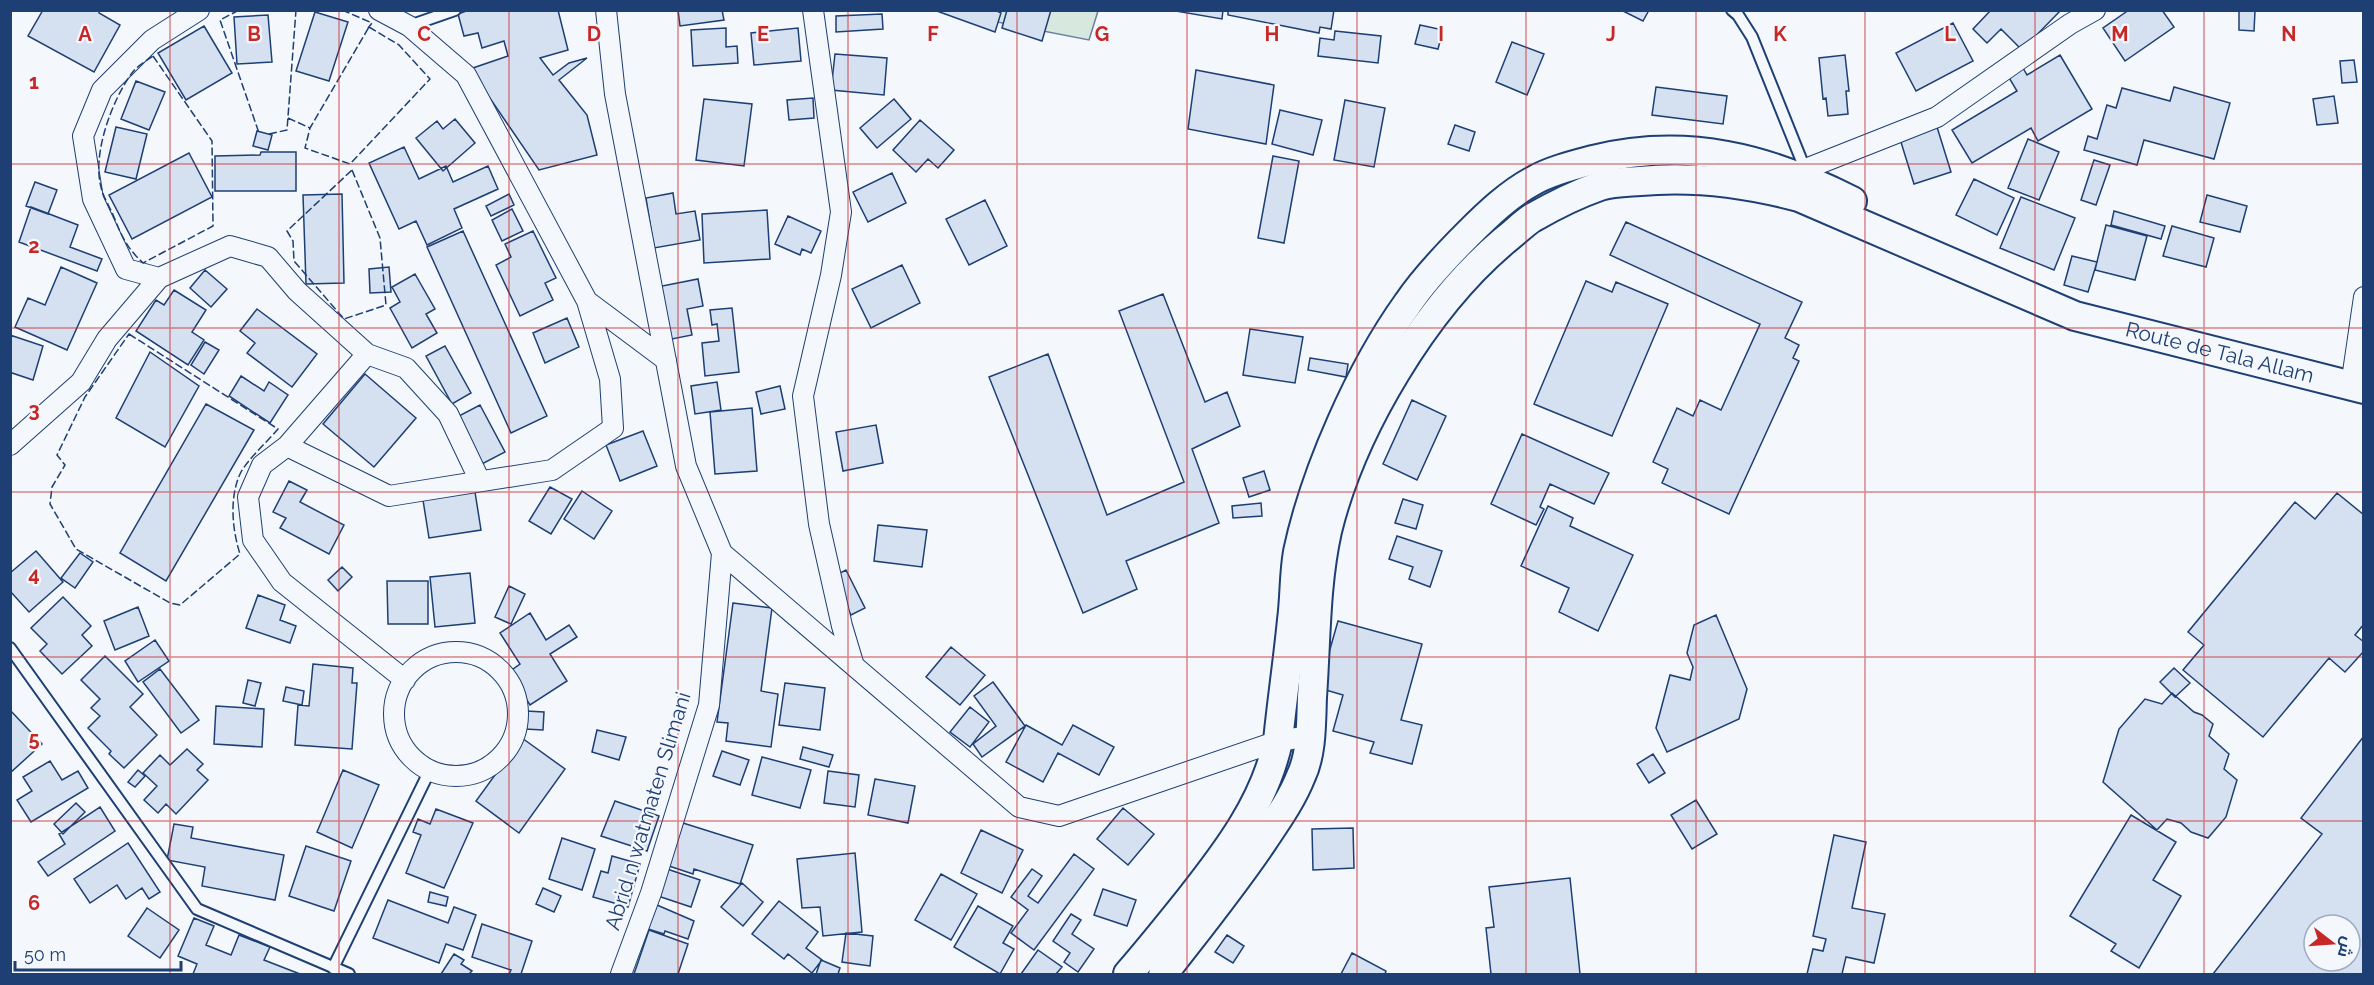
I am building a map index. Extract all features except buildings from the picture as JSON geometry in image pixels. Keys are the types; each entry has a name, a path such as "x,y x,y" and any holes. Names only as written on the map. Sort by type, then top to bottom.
{"main road":[{"path":"1128,975 1219,862 1258,801 1273,764 1278,741 1298,553 1328,452 1371,363 1408,302 1457,245 1493,209 1534,180 1576,165 1620,154 1663,151 1710,153 1764,163 1792,178"},
{"path":"1163,975 1239,877 1280,815 1303,774 1310,736 1319,576 1328,530 1346,470 1381,399 1420,333 1445,300 1485,257 1531,219 1602,185 1671,178 1710,180 1792,178"},
{"name":"Route de Tala Allam","path":"1792,178 1799,197 2075,316 2357,387"}],"street":[{"path":"159,278 126,269 93,199 83,136 102,90 152,40 199,10"},
{"path":"287,446 389,496 552,470 613,428 610,379 587,301 466,75 409,26 379,10"},
{"path":"606,10 615,94 686,466 722,553 1019,807 1059,816 1278,741 1310,736"},
{"path":"813,10 841,212 831,275 803,396 819,524 842,626 854,666"},
{"path":"1792,178 1937,117 2070,24 2095,10"},
{"path":"10,445 81,382 107,339 159,278 230,246 268,257 297,291 368,354 406,368 448,414 480,481"},
{"path":"2357,387 2364,297"},
{"path":"587,301 666,360"},
{"path":"368,354 287,446 262,465 248,497 253,540 282,582 405,680"},
{"name":"Abrid n watmaten Slimani","path":"621,975 651,893 709,705 722,553"},
{"path":"461,651 480,656 499,667 512,684 518,705 518,726 510,746 496,762 477,773 456,777 430,770 418,763 404,749 396,730 394,711 398,691 408,674 423,661 441,653 461,651"}],"lane":[{"path":"409,26 455,10"},
{"path":"1732,10 1738,15 1752,37 1792,178"},
{"path":"10,648 197,909 349,975"},
{"path":"333,968 430,770"}],"shaded area":[{"path":"941,11 1098,11 1089,40"}],"fence":[{"path":"239,10 220,20 259,133"},
{"path":"269,134 287,130 296,10"},
{"path":"342,10 372,23 368,28"},
{"path":"369,27 399,45 430,79 350,164 305,148 310,128 369,27"},
{"path":"153,56 212,141 213,226 143,263 125,242 103,195 99,159 106,128 117,98 134,70 153,56"},
{"path":"288,118 310,127"},
{"path":"352,170 380,238 386,305 344,319 294,261 293,241 287,231 352,170"},
{"path":"129,334 278,429 249,461 237,481 233,513 240,554 180,605 170,603 76,549 50,504 52,487 65,465 57,455 85,397 129,334"}]}
